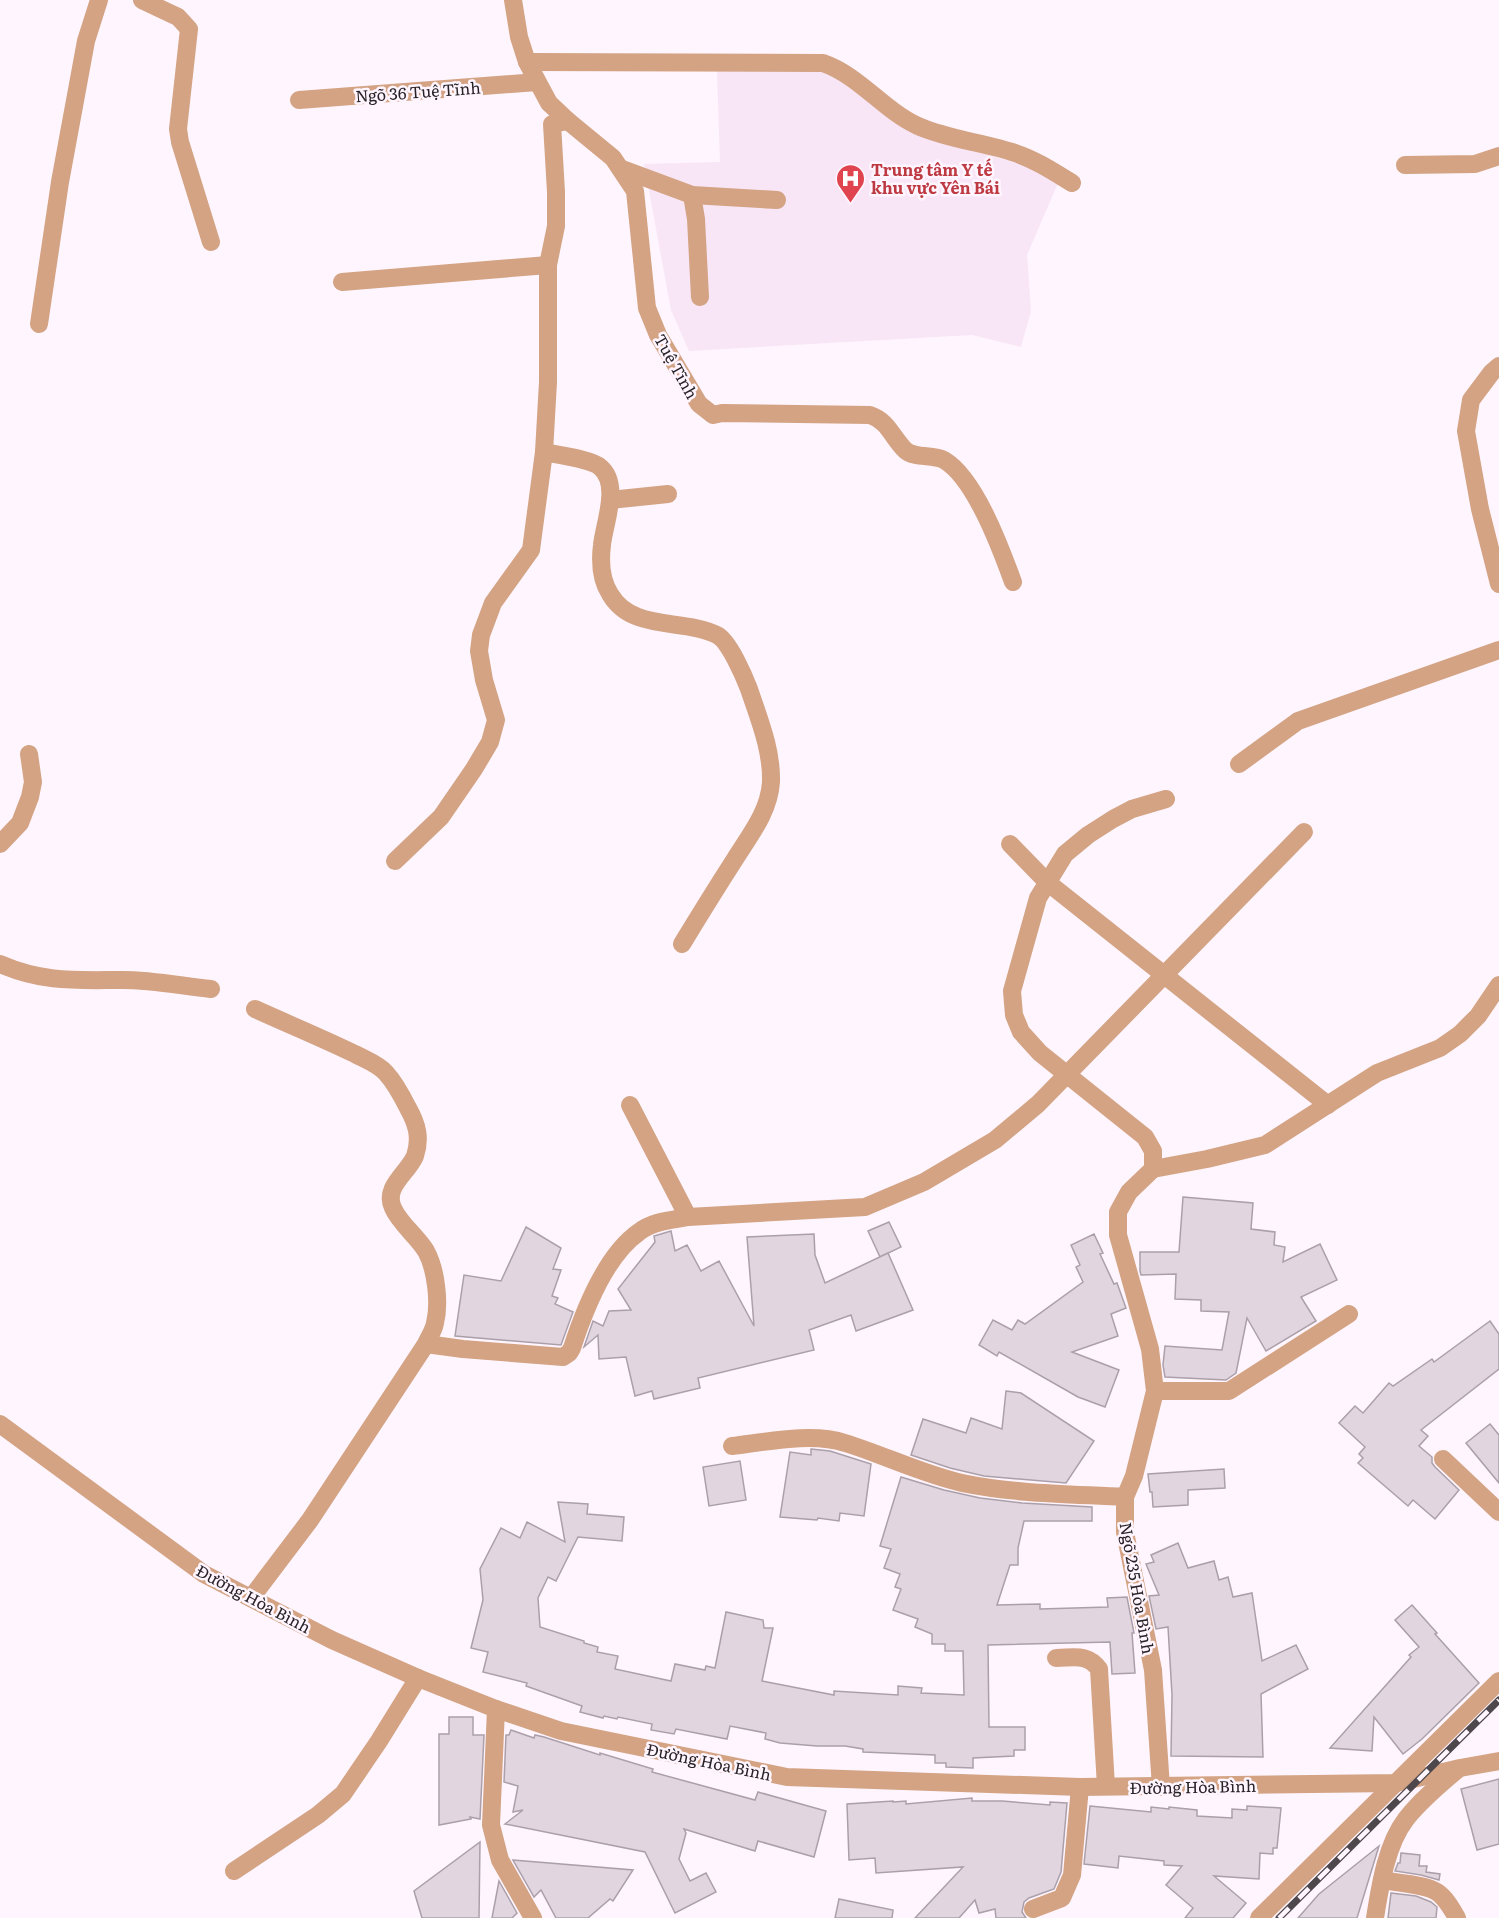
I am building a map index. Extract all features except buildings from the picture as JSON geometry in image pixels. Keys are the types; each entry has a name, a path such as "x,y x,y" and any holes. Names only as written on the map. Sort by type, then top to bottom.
{"street":[{"path":"39,324 60,182 84,53 99,0"},
{"path":"142,0 178,17 189,29 178,129 211,242"},
{"name":"Tuệ Tĩnh","path":"513,0 519,37 527,62 549,103 613,158 635,190 647,308 658,335 699,404 713,415 722,413 870,415 877,417 885,423 906,451 914,455 936,457 958,471 985,512 1013,582"},
{"path":"527,62 823,63 853,79 918,126 1017,153 1072,183"},
{"name":"Ngõ 36 Tuệ Tĩnh","path":"299,100 537,82"},
{"path":"395,861 441,817 490,742 496,720 484,680 479,651 481,635 493,603 531,550 543,452 548,382 548,265 555,226 556,203 552,124 568,121"},
{"path":"1406,165 1475,164 1499,156"},
{"path":"622,170 692,195 777,200"},
{"path":"692,195 696,219 700,297"},
{"path":"342,282 548,265"},
{"path":"1499,366 1471,400 1466,431 1479,508 1499,584"},
{"path":"543,452 588,461 600,466 608,480 610,500 602,546 602,563 603,580 611,597 621,607 642,618 658,623 701,629 720,636 732,652 747,684 768,747 771,784 754,832 742,847 682,944"},
{"path":"610,500 668,494"},
{"path":"1239,764 1298,721 1499,650"},
{"path":"0,844 20,823 30,797 33,782 29,754"},
{"path":"1166,800 1132,809 1088,835 1065,854 1038,898 1012,992 1014,1015 1020,1032 1066,1075 1145,1137 1153,1151 1153,1169 1207,1160 1265,1145 1377,1073 1440,1048 1478,1016 1499,985"},
{"path":"426,1344 563,1357 572,1348 583,1314 606,1269 624,1246 640,1231 659,1222 688,1217 865,1208 924,1182 995,1140 1038,1104 1304,832"},
{"path":"1010,844 1047,882 1328,1105"},
{"path":"0,964 22,974 41,978 124,980 211,989"},
{"path":"250,1598 310,1520 426,1344 435,1324 438,1305 435,1279 426,1252 396,1215 391,1205 391,1193 413,1161 418,1147 415,1119 403,1098 386,1073 375,1065 343,1048 255,1009"},
{"path":"630,1105 688,1217"},
{"name":"Ngõ 235 Hòa Bình","path":"1153,1169 1129,1192 1118,1212 1118,1235 1150,1349 1155,1391 1134,1476 1125,1497 1125,1532 1153,1670 1161,1787"},
{"path":"1155,1391 1229,1391 1349,1314"},
{"name":"Đường Hòa Bình","path":"0,1424 204,1574 332,1640 418,1678 496,1709 561,1731 787,1777 1080,1787 1396,1783 1499,1761"},
{"path":"732,1446 790,1439 844,1442 959,1482 1000,1490 1125,1497"},
{"path":"1443,1459 1499,1512"},
{"path":"1056,1659 1084,1657 1093,1661 1099,1669 1106,1786"},
{"path":"234,1871 318,1815 343,1794 418,1678"},
{"path":"1259,1918 1499,1681"},
{"path":"496,1709 491,1825 500,1860 533,1918"},
{"path":"1375,1918 1382,1880 1395,1840 1405,1820 1434,1789 1460,1768"},
{"path":"1033,1909 1062,1898 1072,1875 1080,1787"},
{"path":"1382,1880 1431,1888 1439,1893 1457,1918"}],"shaded area":[{"name":"Trung tâm Y tế khu vực Yên Bái","path":"822,68 927,137 1030,167 1058,183 1027,255 1031,311 1021,347 972,335 689,351 671,310 644,164 720,162 717,71"}],"railway":[{"path":"1279,1918 1499,1700"}],"place":[{"name":"Trung tâm Y tế khu vực Yên Bái","path":"850,204"}]}
